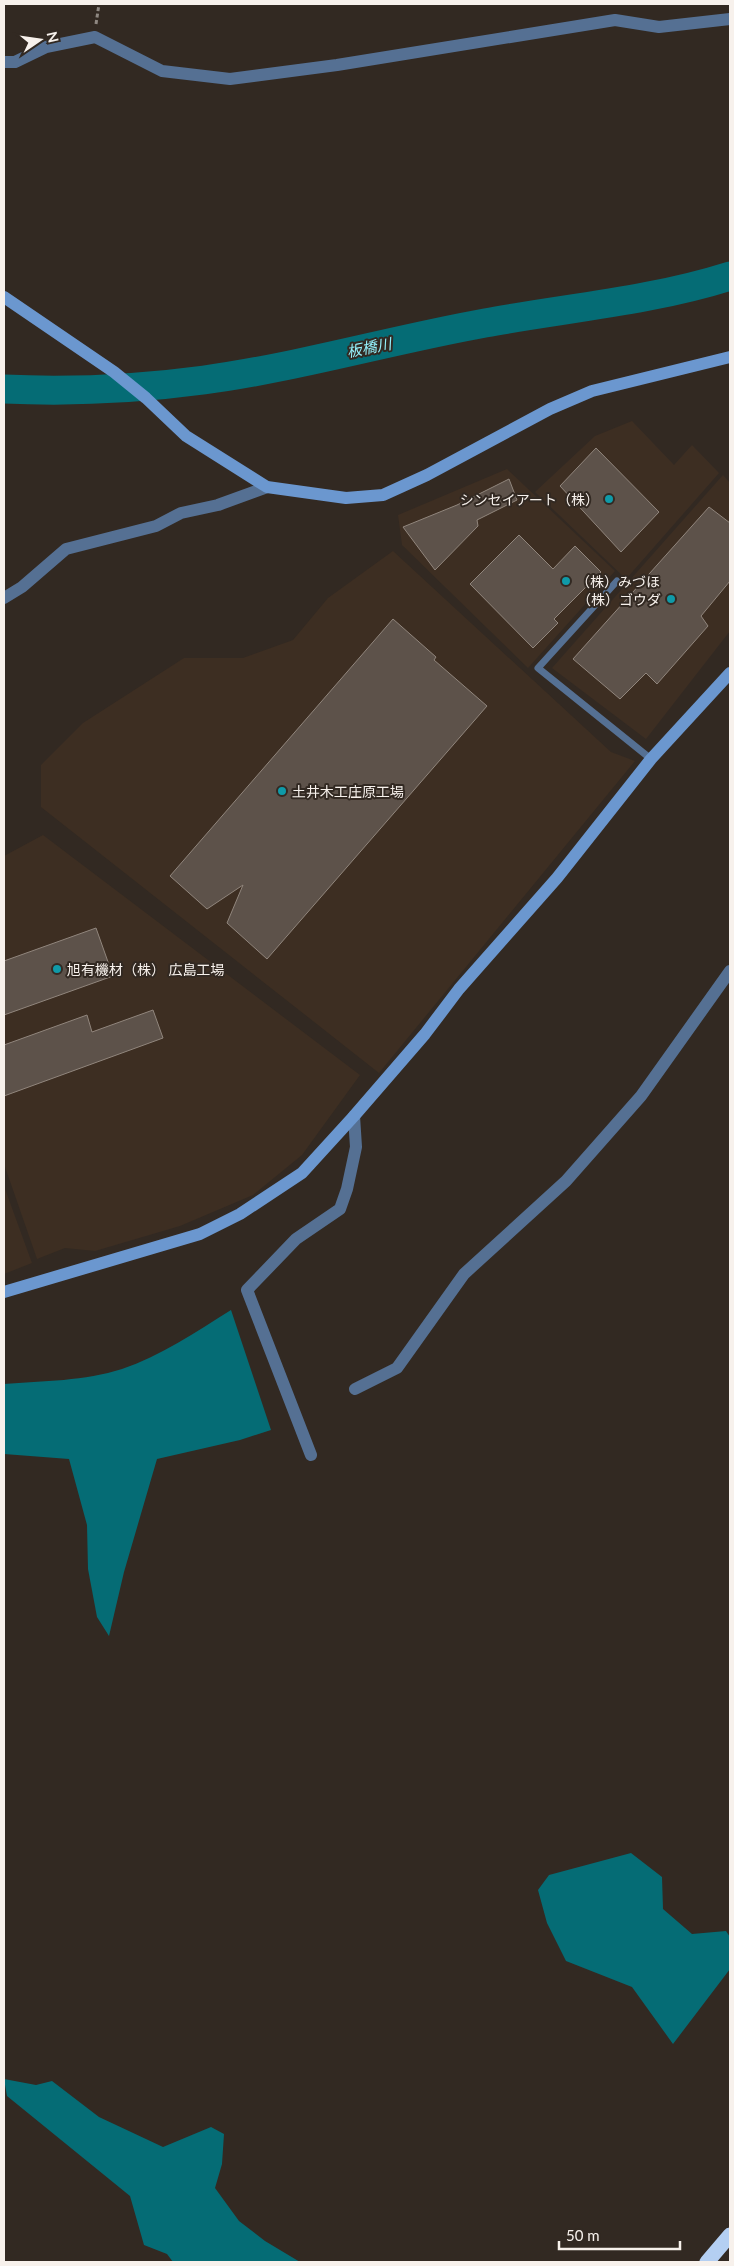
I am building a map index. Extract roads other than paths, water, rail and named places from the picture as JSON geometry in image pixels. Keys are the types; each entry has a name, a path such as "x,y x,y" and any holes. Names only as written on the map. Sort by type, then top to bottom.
{"highway":[{"path":"707,2262 730,2235"}],"street":[{"path":"4,62 15,62 46,47 95,38 162,71 230,79 337,65 615,20 659,27 730,19"},
{"path":"4,297 114,372 146,398 186,436 267,487 346,498 383,495 427,475 550,409 592,391 730,357"},
{"path":"4,598 22,587 66,549 156,526 181,513 218,506 267,487"},
{"path":"4,1292 200,1234 240,1214 302,1173 425,1034 459,989 557,878 651,759 730,673"},
{"path":"355,1389 397,1368 464,1274 566,1181 641,1096 730,970"},
{"path":"311,1455 246,1290 296,1239 340,1209 347,1189 356,1147 354,1116"}],"lane":[{"path":"617,581 538,668 651,759"}],"water":[{"path":"231,1310 271,1430 240,1440 157,1459 124,1572 109,1636 97,1617 88,1569 87,1525 69,1459 4,1454 4,1384 79,1378 122,1369 164,1350"},
{"path":"631,1853 662,1877 663,1909 692,1934 726,1931 730,1937 730,1969 673,2044 632,1987 566,1961 547,1923 538,1890 549,1875"},
{"path":"4,2079 36,2085 52,2081 99,2117 163,2147 211,2127 224,2134 222,2164 215,2188 239,2221 265,2241 300,2262 173,2262 167,2254 144,2245 130,2196 7,2096"}],"waterway":[{"name":"板橋川","path":"4,389 79,390 129,388 239,375 485,323 670,292 730,276"}],"place":[{"name":"シンセイアート（株）","path":"609,499"},
{"name":"（株）みづほ","path":"566,581"},
{"name":"（株）ゴウダ","path":"671,599"},
{"name":"土井木工庄原工場","path":"282,791"},
{"name":"旭有機材（株） 広島工場","path":"57,969"}]}
